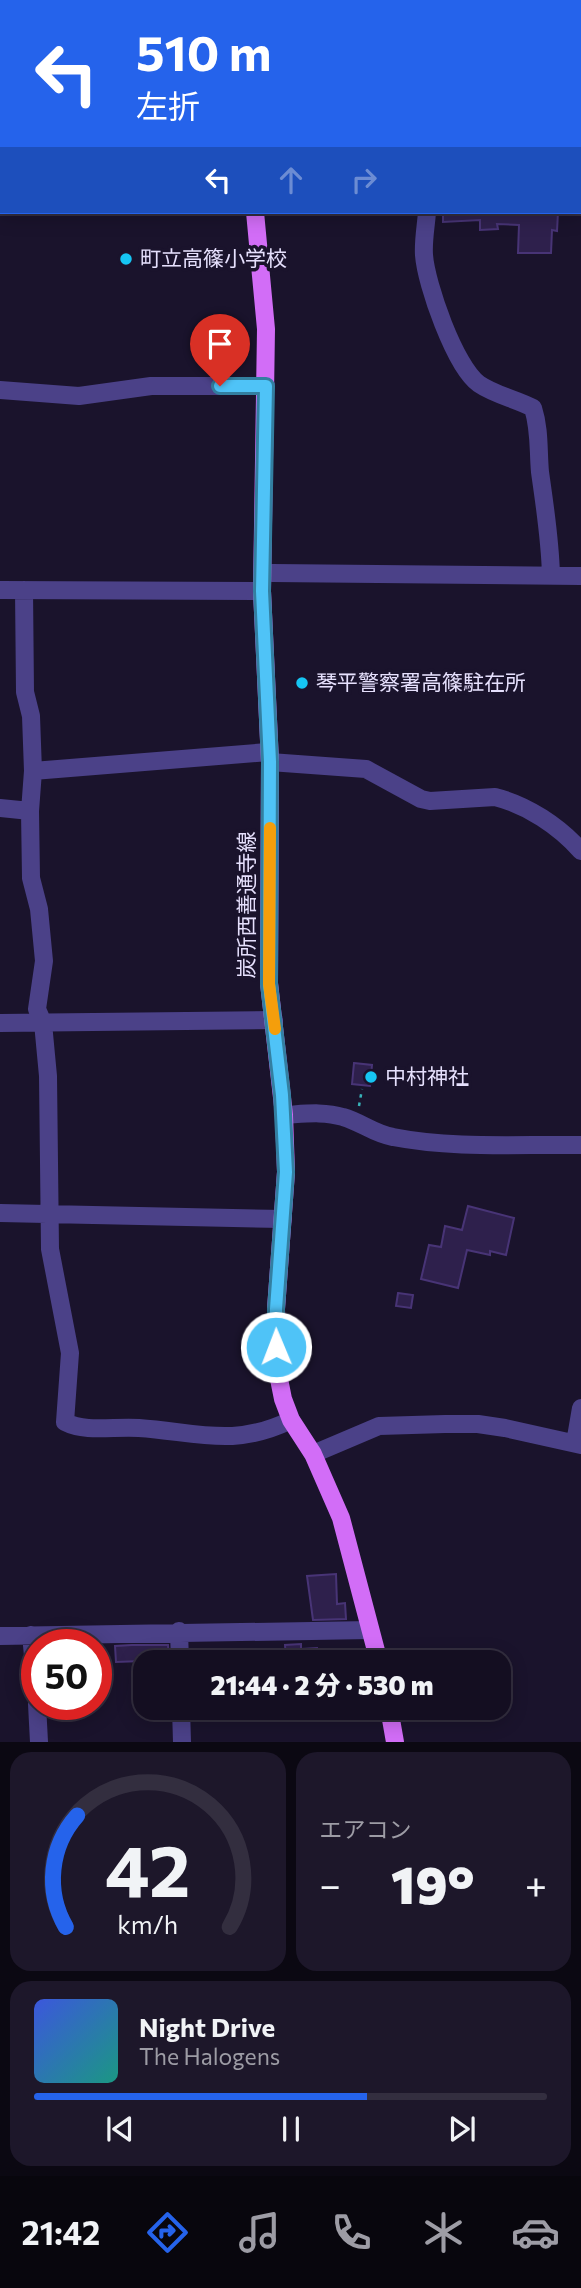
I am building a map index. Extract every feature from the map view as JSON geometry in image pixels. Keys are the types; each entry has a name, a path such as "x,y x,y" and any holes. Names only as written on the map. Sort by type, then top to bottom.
{"main road":[{"name":"炭所西善通寺線","path":"255,214 266,329 262,591 269,757 269,984 284,1115 286,1172 276,1309 278,1374 291,1420 313,1454 341,1518 376,1650"},
{"path":"391,1720 396,1742"}],"street":[{"path":"427,214 424,253 426,271 439,315 454,350 476,383 533,408 539,427 540,470 550,538 551,575"},
{"path":"0,390 79,396 151,386 266,386"},
{"path":"272,573 581,576"},
{"path":"0,590 262,591"},
{"path":"24,590 25,692 31,716 33,771 30,811 31,878 39,909 44,961 37,1009 43,1023 48,1076 50,1249 70,1353 65,1422 74,1427 139,1428 205,1437 253,1435 291,1420"},
{"path":"33,771 269,757 366,769 421,799 430,801 495,797 504,800 549,822 568,836 581,851"},
{"path":"0,808 30,811"},
{"path":"0,1023 274,1020"},
{"path":"284,1115 341,1116 374,1132 414,1140 476,1144 581,1144"},
{"path":"0,1213 283,1219"},
{"path":"313,1454 379,1426 478,1424 578,1444 581,1408"},
{"path":"112,1633 370,1630"},
{"path":"179,1631 180,1650"},
{"path":"0,1636 21,1635"},
{"path":"38,1720 39,1742"},
{"path":"181,1720 181,1742"}],"building":[{"path":"443,214 558,214 557,231 552,230 551,253 518,253 519,225 497,224 498,229 480,230 480,220 443,222"},
{"path":"354,1063 372,1065 370,1086 352,1084"},
{"path":"468,1206 514,1218 506,1255 467,1250 458,1288 421,1279 429,1245 441,1247 445,1226 462,1230"},
{"path":"398,1293 413,1295 411,1308 396,1306"},
{"path":"336,1574 337,1604 345,1603 346,1619 313,1620 307,1576"},
{"path":"301,1644 301,1649 317,1650 285,1650 285,1645"},
{"path":"168,1645 168,1650 133,1650 133,1661 116,1662 115,1646"}],"slow traffic":[{"path":"270,828 269,984 275,1029"}],"place":[{"name":"町立高篠小学校","path":"126,259"},
{"name":"琴平警察署高篠駐在所","path":"302,683"},
{"name":"中村神社","path":"371,1077"}],"route":[{"path":"220,386 266,386 262,591 270,762 269,984 284,1115 286,1172 276,1309 276,1347"}]}
